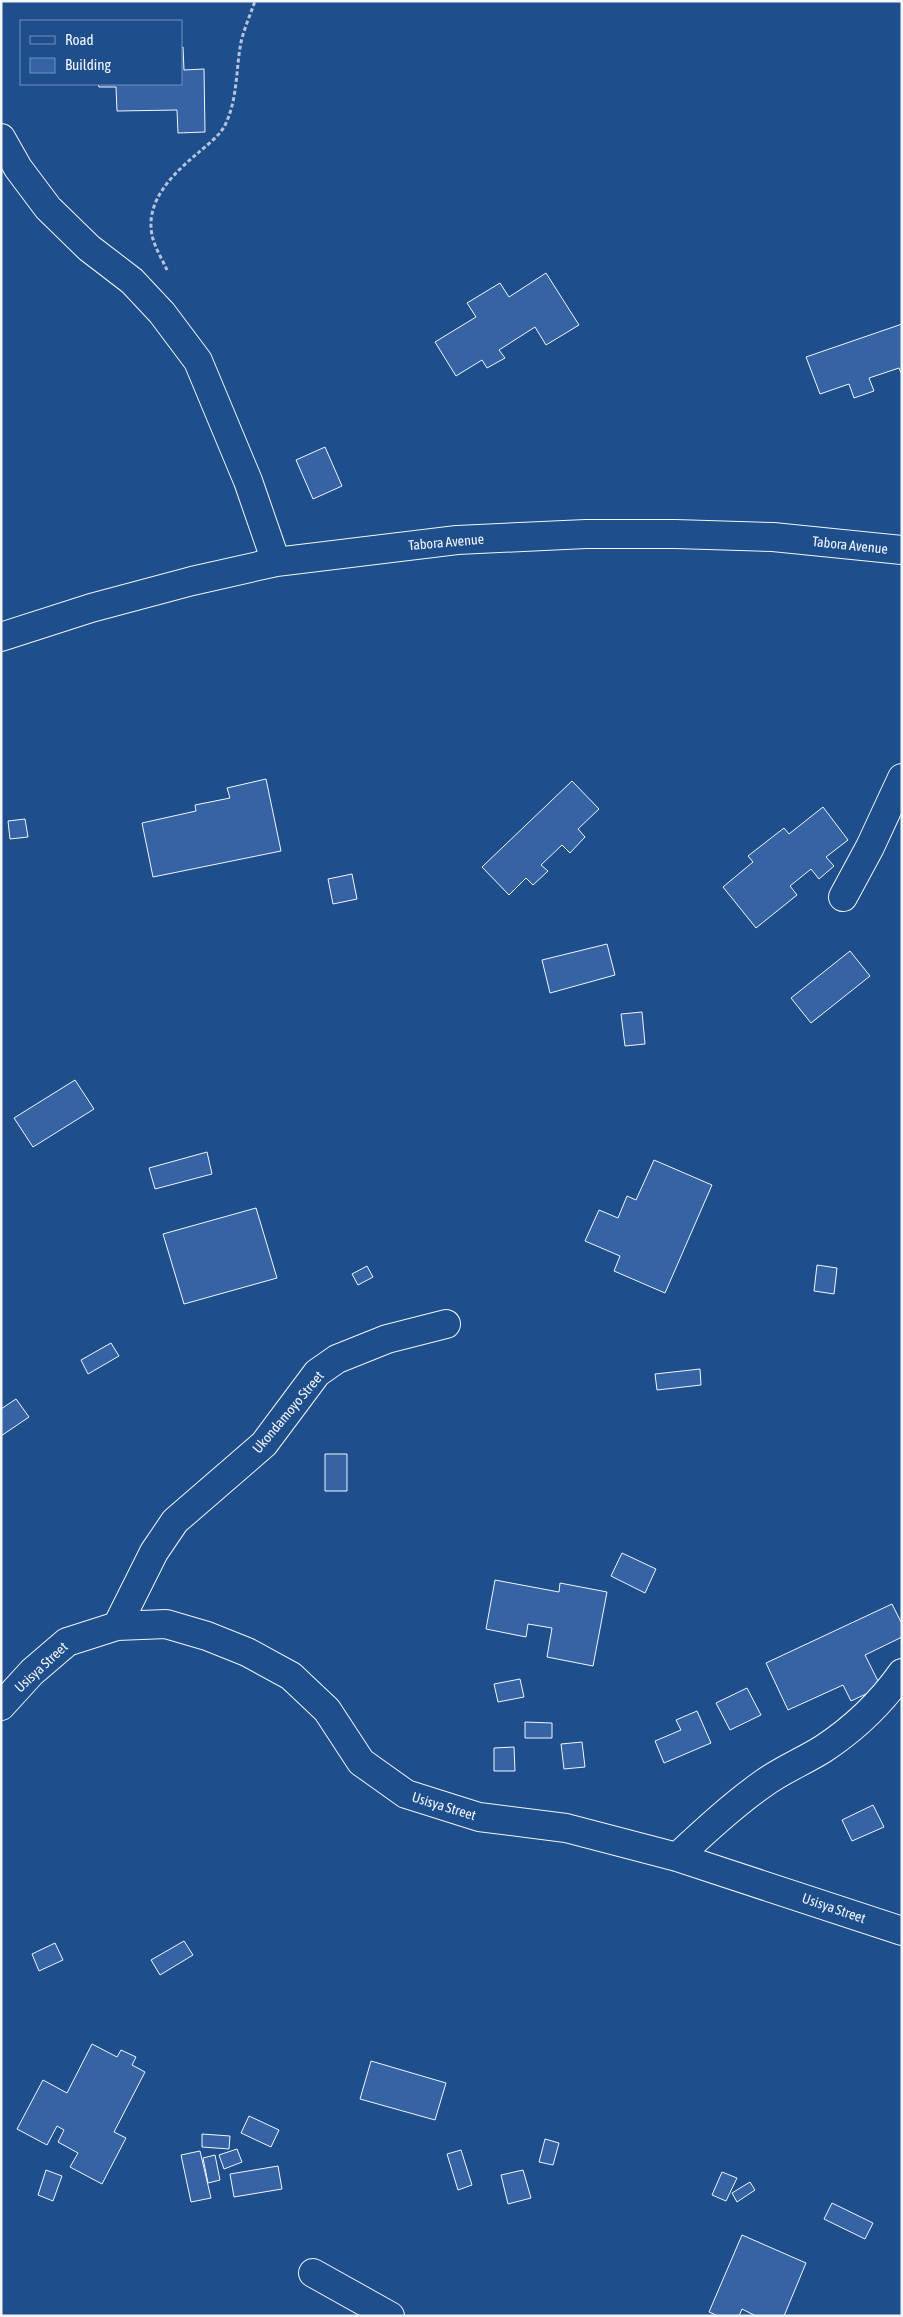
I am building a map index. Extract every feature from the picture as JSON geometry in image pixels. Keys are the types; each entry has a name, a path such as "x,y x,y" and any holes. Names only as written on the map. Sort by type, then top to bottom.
{"street":[{"path":"1,138 18,168 48,208 89,248 132,281 162,313 198,361 248,481 276,562"},
{"name":"Tabora Avenue","path":"1,637 91,608 192,581 276,562 457,540 586,534 773,537 902,550"},
{"path":"843,898 870,847 902,778"},
{"name":"Ukondamoyo Street","path":"118,1626 154,1552 175,1521 264,1444 317,1373 337,1359 387,1339 446,1324"},
{"name":"Usisya Street","path":"1,1706 32,1672 67,1642 118,1626 166,1624 207,1636 247,1652 291,1676 327,1710 361,1762 406,1794 480,1817 566,1828 677,1857 902,1931"},
{"path":"677,1857 716,1821 765,1782 823,1749 862,1720 886,1695 902,1673"},
{"path":"313,2273 390,2316"}],"path":[{"path":"170,276 152,234 153,213 157,198 166,183 180,168 223,130 230,114 235,91 240,46 255,1"}],"building":[{"path":"183,47 184,70 204,69 205,132 178,133 177,110 117,111 116,87 99,87 98,85 182,85"},
{"path":"546,273 579,325 546,345 535,327 499,350 505,358 487,368 482,360 456,376 435,342 476,317 467,303 500,283 509,297"},
{"path":"902,324 902,375 899,368 869,378 874,391 854,398 849,384 820,394 806,357"},
{"path":"325,447 342,486 313,499 296,460"},
{"path":"266,779 281,851 153,877 142,823 196,811 195,805 230,798 227,788"},
{"path":"572,781 599,809 578,829 585,837 570,853 562,845 541,865 548,871 533,885 526,878 509,895 482,867"},
{"path":"823,807 848,840 826,857 834,866 819,879 811,869 790,886 797,895 756,928 723,887 753,862 748,856 784,828 789,834"},
{"path":"25,819 28,837 10,839 8,821"},
{"path":"352,874 357,899 333,904 328,879"},
{"path":"607,944 615,975 550,993 542,960"},
{"path":"850,951 870,976 811,1023 791,998"},
{"path":"642,1012 645,1044 625,1046 621,1014"},
{"path":"75,1080 94,1109 33,1147 14,1118"},
{"path":"207,1152 212,1174 155,1189 149,1168"},
{"path":"654,1160 712,1185 665,1293 614,1271 620,1256 585,1241 599,1210 618,1218 627,1196 636,1200"},
{"path":"256,1208 277,1278 184,1304 163,1234"},
{"path":"817,1265 837,1268 834,1294 814,1291"},
{"path":"367,1266 373,1277 358,1285 352,1274"},
{"path":"111,1343 119,1356 88,1374 81,1360"},
{"path":"700,1369 701,1385 657,1390 655,1374"},
{"path":"16,1399 29,1417 1,1436 1,1409"},
{"path":"325,1454 347,1454 347,1491 325,1491"},
{"path":"622,1553 656,1569 645,1593 611,1576"},
{"path":"495,1580 559,1592 560,1583 607,1592 593,1666 547,1657 552,1628 528,1624 526,1637 486,1629"},
{"path":"892,1604 902,1624 902,1637 865,1655 881,1687 851,1701 843,1685 788,1710 766,1663"},
{"path":"520,1679 524,1697 498,1702 494,1684"},
{"path":"747,1688 761,1715 730,1730 716,1703"},
{"path":"697,1711 711,1743 664,1763 655,1741 681,1730 676,1720"},
{"path":"525,1722 552,1723 552,1738 525,1738"},
{"path":"582,1742 585,1767 564,1769 561,1744"},
{"path":"514,1747 515,1771 494,1771 494,1748"},
{"path":"873,1805 884,1827 852,1841 842,1820"},
{"path":"184,1941 193,1955 160,1975 151,1960"},
{"path":"55,1943 63,1960 39,1971 32,1954"},
{"path":"92,2044 117,2057 121,2050 136,2057 132,2065 145,2072 114,2132 126,2138 102,2184 70,2167 78,2153 58,2142 64,2130 57,2126 47,2145 17,2129 43,2080 67,2093"},
{"path":"371,2061 446,2083 435,2120 360,2099"},
{"path":"249,2116 279,2130 271,2147 241,2133"},
{"path":"202,2134 230,2136 229,2149 202,2147"},
{"path":"545,2139 559,2143 553,2165 539,2162"},
{"path":"237,2149 242,2162 224,2169 219,2155"},
{"path":"461,2150 472,2185 458,2190 447,2154"},
{"path":"200,2151 211,2198 191,2202 181,2155"},
{"path":"215,2155 220,2180 208,2183 203,2158"},
{"path":"278,2166 282,2189 234,2197 230,2174"},
{"path":"46,2170 62,2176 53,2201 38,2195"},
{"path":"523,2170 531,2198 508,2204 501,2175"},
{"path":"722,2172 737,2178 726,2201 712,2195"},
{"path":"750,2182 755,2190 737,2202 732,2193"},
{"path":"832,2203 873,2223 865,2239 824,2219"},
{"path":"742,2235 806,2263 784,2316 756,2316 742,2309 739,2316 718,2316 709,2312"}]}
